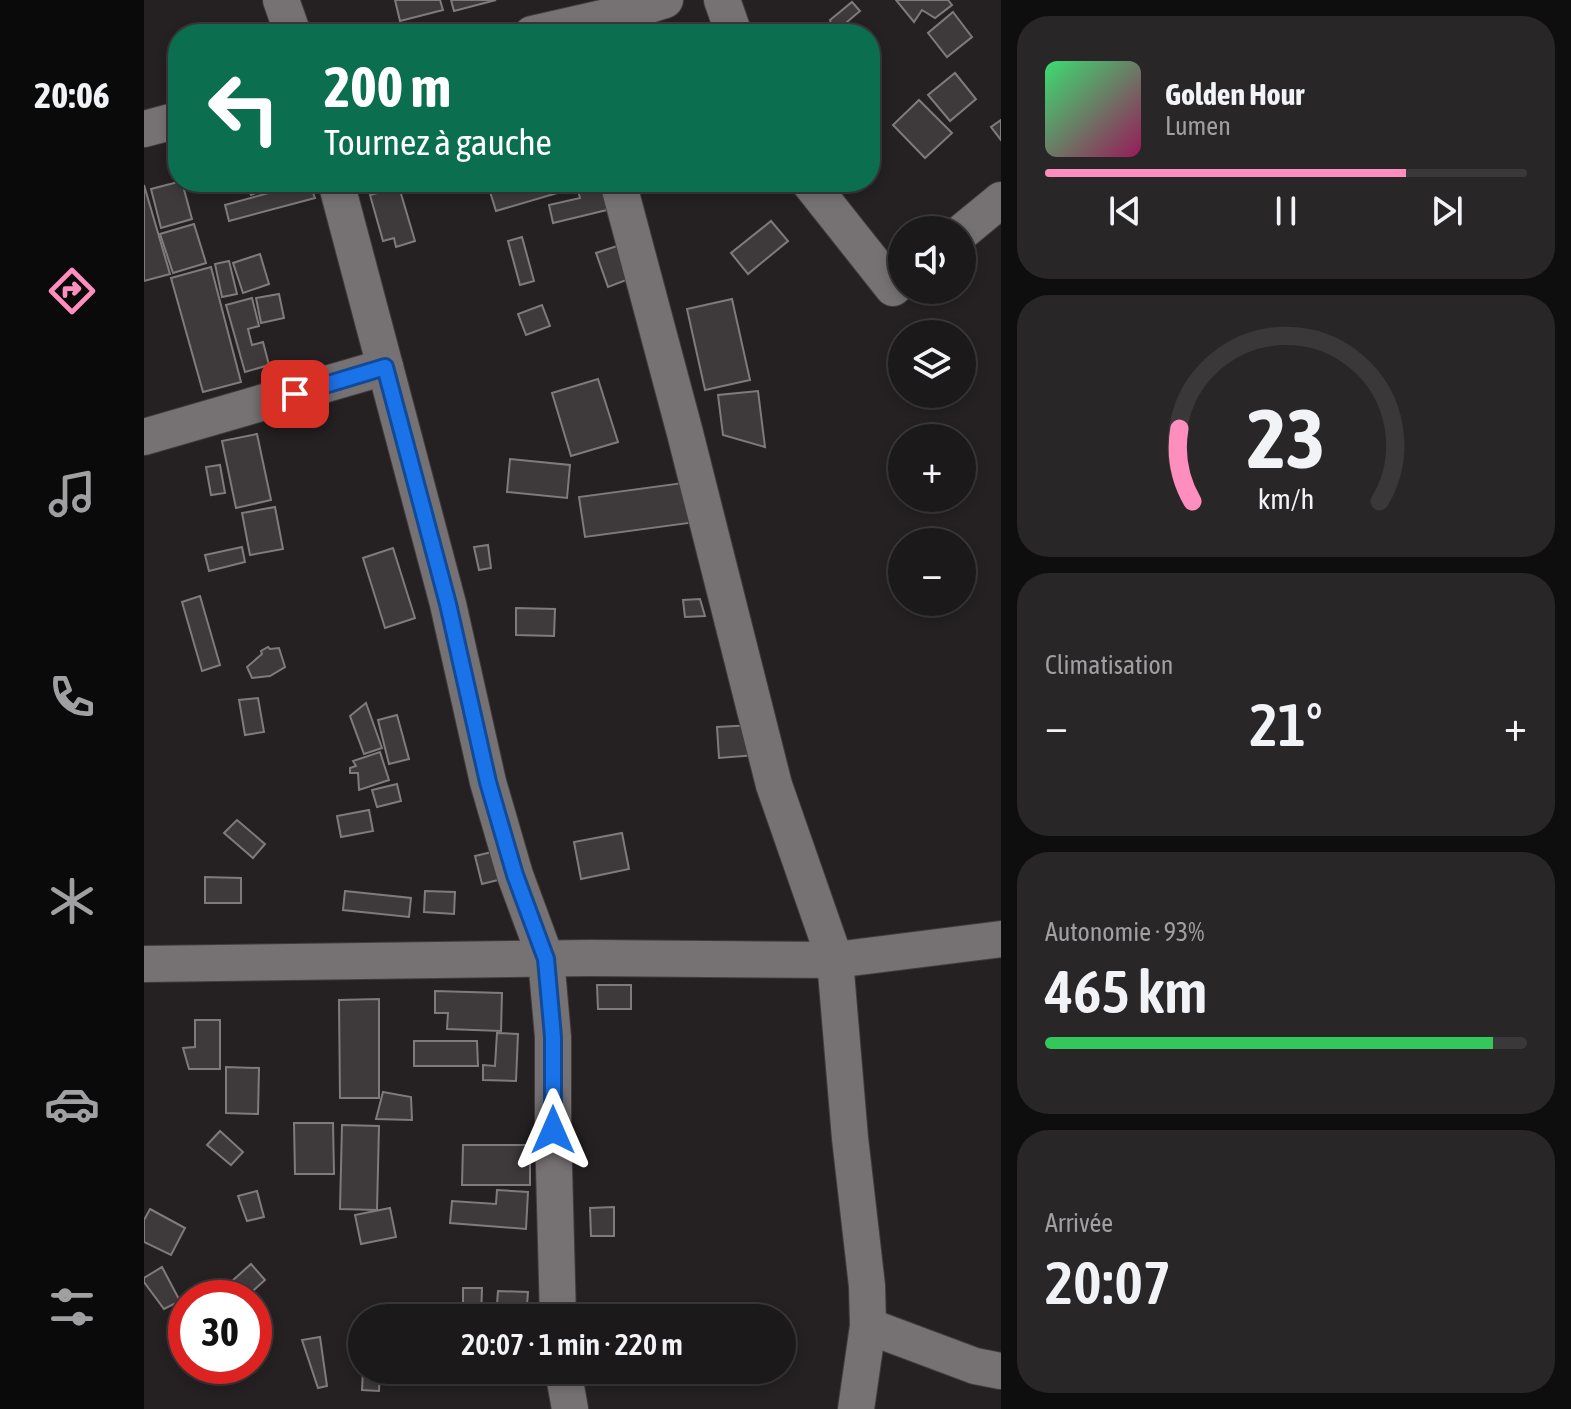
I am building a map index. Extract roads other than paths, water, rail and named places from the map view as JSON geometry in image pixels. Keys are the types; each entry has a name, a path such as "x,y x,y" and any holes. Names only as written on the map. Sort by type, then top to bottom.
{"street":[{"path":"281,0 289,24"},
{"path":"577,19 665,0"},
{"path":"722,0 730,24"},
{"path":"144,129 168,123"},
{"path":"339,192 448,604 488,782 515,875 546,959 553,1037 558,1304"},
{"path":"621,192 774,785 835,960 850,1138 867,1286 868,1326 856,1409"},
{"path":"817,192 888,282"},
{"path":"976,221 1001,200"},
{"path":"144,437 385,367"},
{"path":"144,964 546,959 835,960 1001,939"},
{"path":"868,1326 975,1366 1001,1371"},
{"path":"566,1384 570,1409"}]}
